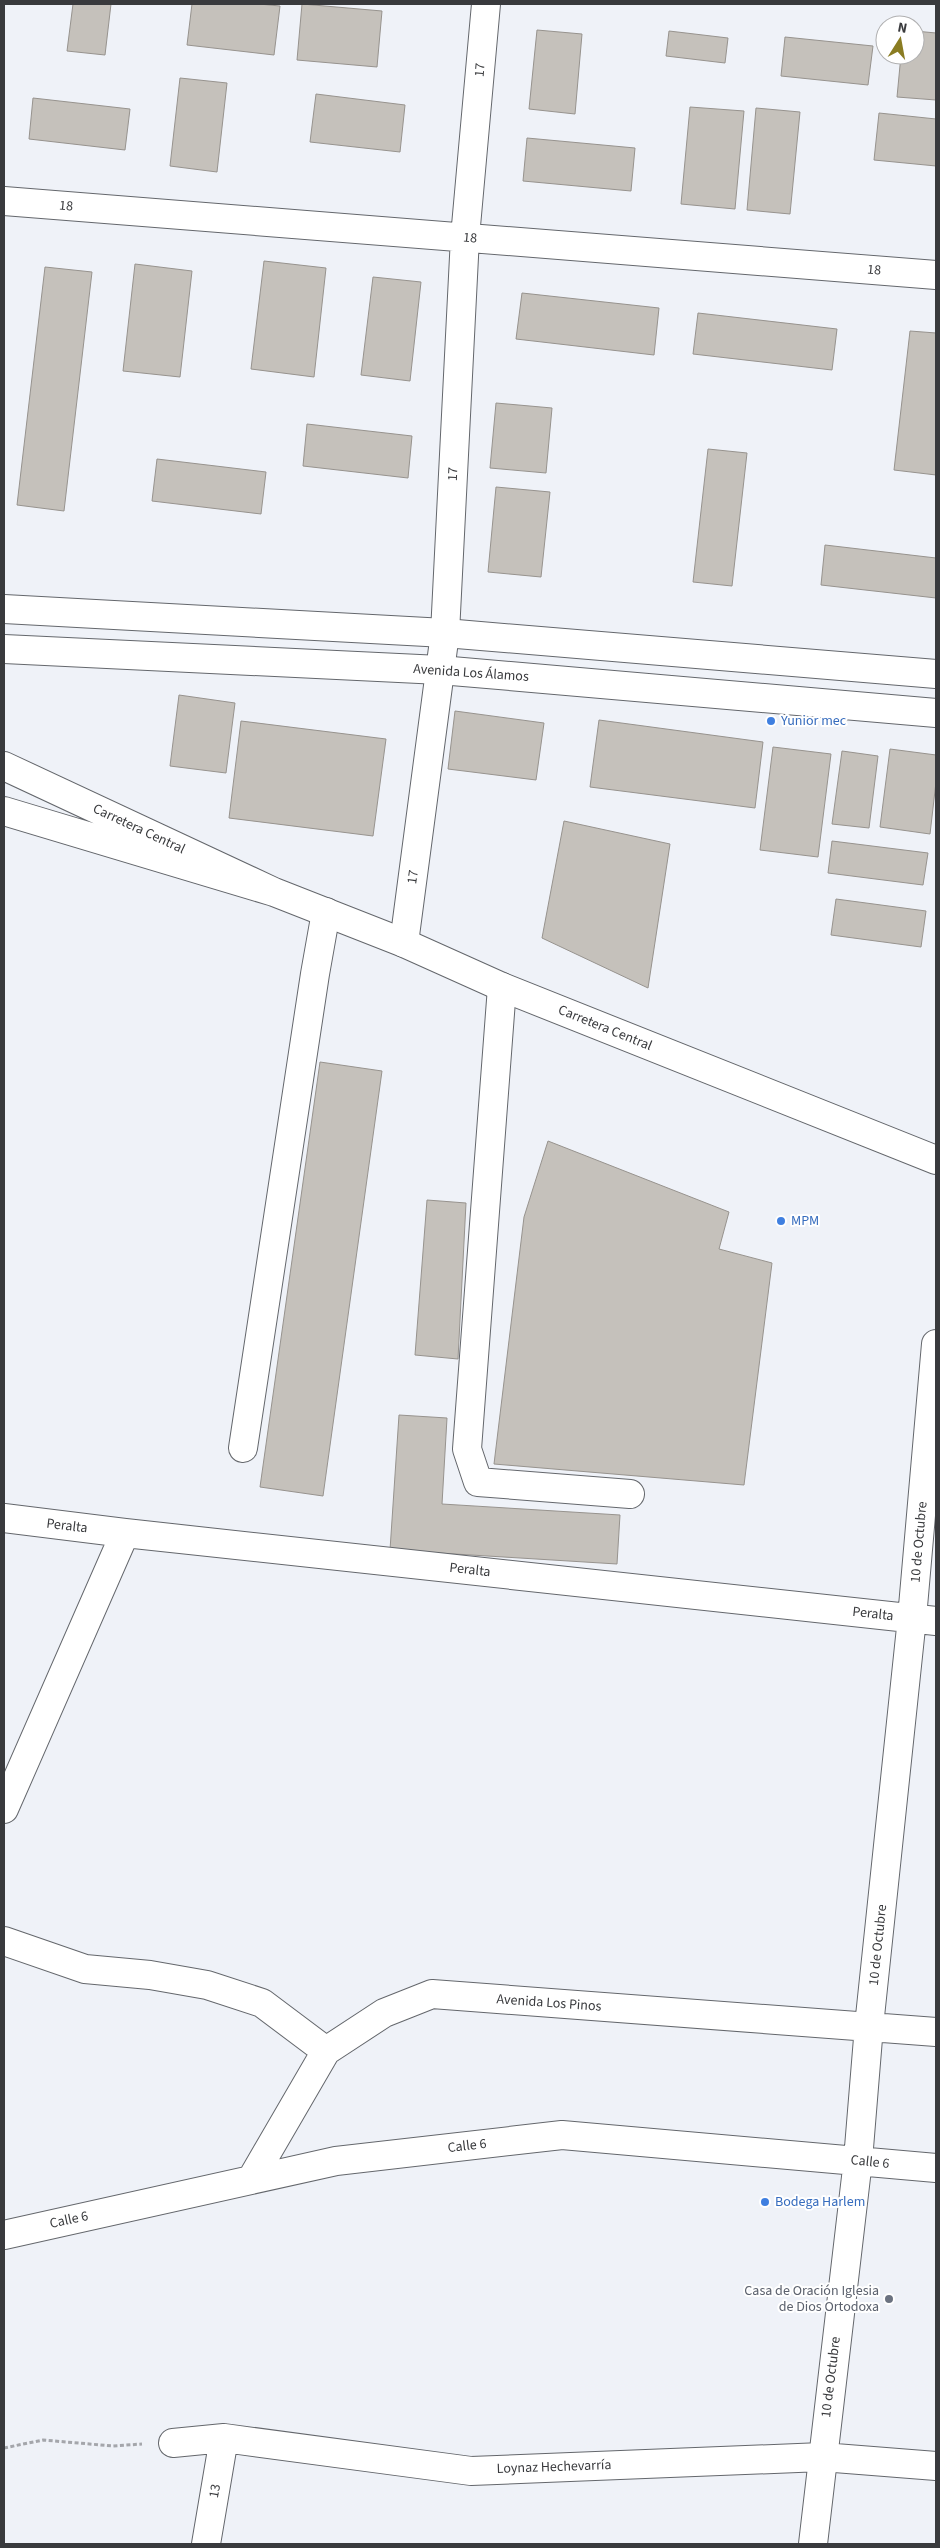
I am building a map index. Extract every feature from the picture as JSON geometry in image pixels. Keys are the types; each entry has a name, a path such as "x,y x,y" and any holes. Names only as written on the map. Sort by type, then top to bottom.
{"street":[{"name":"17","path":"404,943 445,633 465,237 486,4"},
{"name":"18","path":"4,201 936,275"},
{"path":"4,609 445,633 936,674"},
{"name":"Avenida Los Álamos","path":"4,649 440,670 936,713"},
{"name":"Carretera Central","path":"4,766 274,892 404,943 502,987 936,1160"},
{"name":"Carretera Central","path":"4,811 274,892"},
{"path":"244,1448 326,912"},
{"path":"502,987 467,1449 478,1482 630,1494"},
{"name":"10 de Octubre","path":"813,2544 858,2160 870,2026 924,1619 936,1344"},
{"name":"Peralta","path":"4,1518 125,1533 924,1619"},
{"path":"4,1809 125,1533"},
{"path":"4,1941 85,1969 150,1975 207,1985 262,2003 326,2051"},
{"name":"Avenida Los Pinos","path":"251,2180 326,2051 384,2013 432,1994 936,2032"},
{"name":"Calle 6","path":"4,2235 336,2161 562,2135 936,2168"},
{"name":"Loynaz Hechevarría","path":"173,2443 224,2438 470,2471 822,2457 936,2466"},
{"name":"13","path":"206,2544 224,2438"}],"path":[{"path":"4,2448 44,2440 113,2446 173,2443"}],"building":[{"path":"73,4 111,4 105,55 67,51"},
{"path":"192,4 259,4 280,6 274,55 187,45"},
{"path":"302,4 382,11 377,67 297,60"},
{"path":"537,30 582,34 575,114 529,109"},
{"path":"669,31 728,38 725,63 666,56"},
{"path":"925,32 936,33 936,100 897,97 900,65 925,65"},
{"path":"785,37 873,46 868,85 781,76"},
{"path":"180,78 227,83 217,172 170,166"},
{"path":"316,94 405,105 400,152 310,142"},
{"path":"33,98 130,109 125,150 29,139"},
{"path":"690,107 744,111 735,209 681,204"},
{"path":"756,108 800,112 790,214 747,210"},
{"path":"879,113 936,119 936,166 874,160"},
{"path":"527,138 635,148 631,191 523,181"},
{"path":"264,261 326,268 314,377 251,369"},
{"path":"135,264 192,271 180,377 123,371"},
{"path":"45,267 92,272 64,511 17,505"},
{"path":"373,277 421,282 410,381 361,375"},
{"path":"522,293 659,308 654,355 516,339"},
{"path":"698,313 837,329 832,370 693,354"},
{"path":"910,331 936,333 936,475 894,470"},
{"path":"496,403 552,408 546,473 490,468"},
{"path":"307,424 412,436 408,478 303,466"},
{"path":"708,449 747,453 732,586 693,582"},
{"path":"157,459 266,472 261,514 152,501"},
{"path":"496,487 550,492 541,577 488,572"},
{"path":"825,545 936,558 936,598 821,585"},
{"path":"179,695 235,703 226,773 170,766"},
{"path":"455,711 544,723 536,780 448,769"},
{"path":"599,720 763,742 755,808 590,787"},
{"path":"241,721 386,739 373,836 229,818"},
{"path":"773,747 831,754 818,857 760,850"},
{"path":"890,749 936,755 936,782 930,834 880,827"},
{"path":"842,751 878,756 869,828 832,824"},
{"path":"564,821 670,844 648,988 542,938"},
{"path":"832,841 928,853 923,885 828,873"},
{"path":"836,899 926,911 921,947 831,935"},
{"path":"320,1062 382,1071 323,1496 260,1487"},
{"path":"548,1141 729,1212 719,1249 772,1263 744,1485 494,1464 524,1217"},
{"path":"427,1200 466,1203 458,1359 415,1355"},
{"path":"399,1415 447,1418 442,1504 620,1515 617,1564 390,1550"}],"place":[{"name":"Yunior mec","path":"771,721"},
{"name":"MPM","path":"781,1221"},
{"name":"Bodega Harlem","path":"765,2202"},
{"name":"Casa de Oración Iglesia de Dios Ortodoxa","path":"889,2299"}]}
